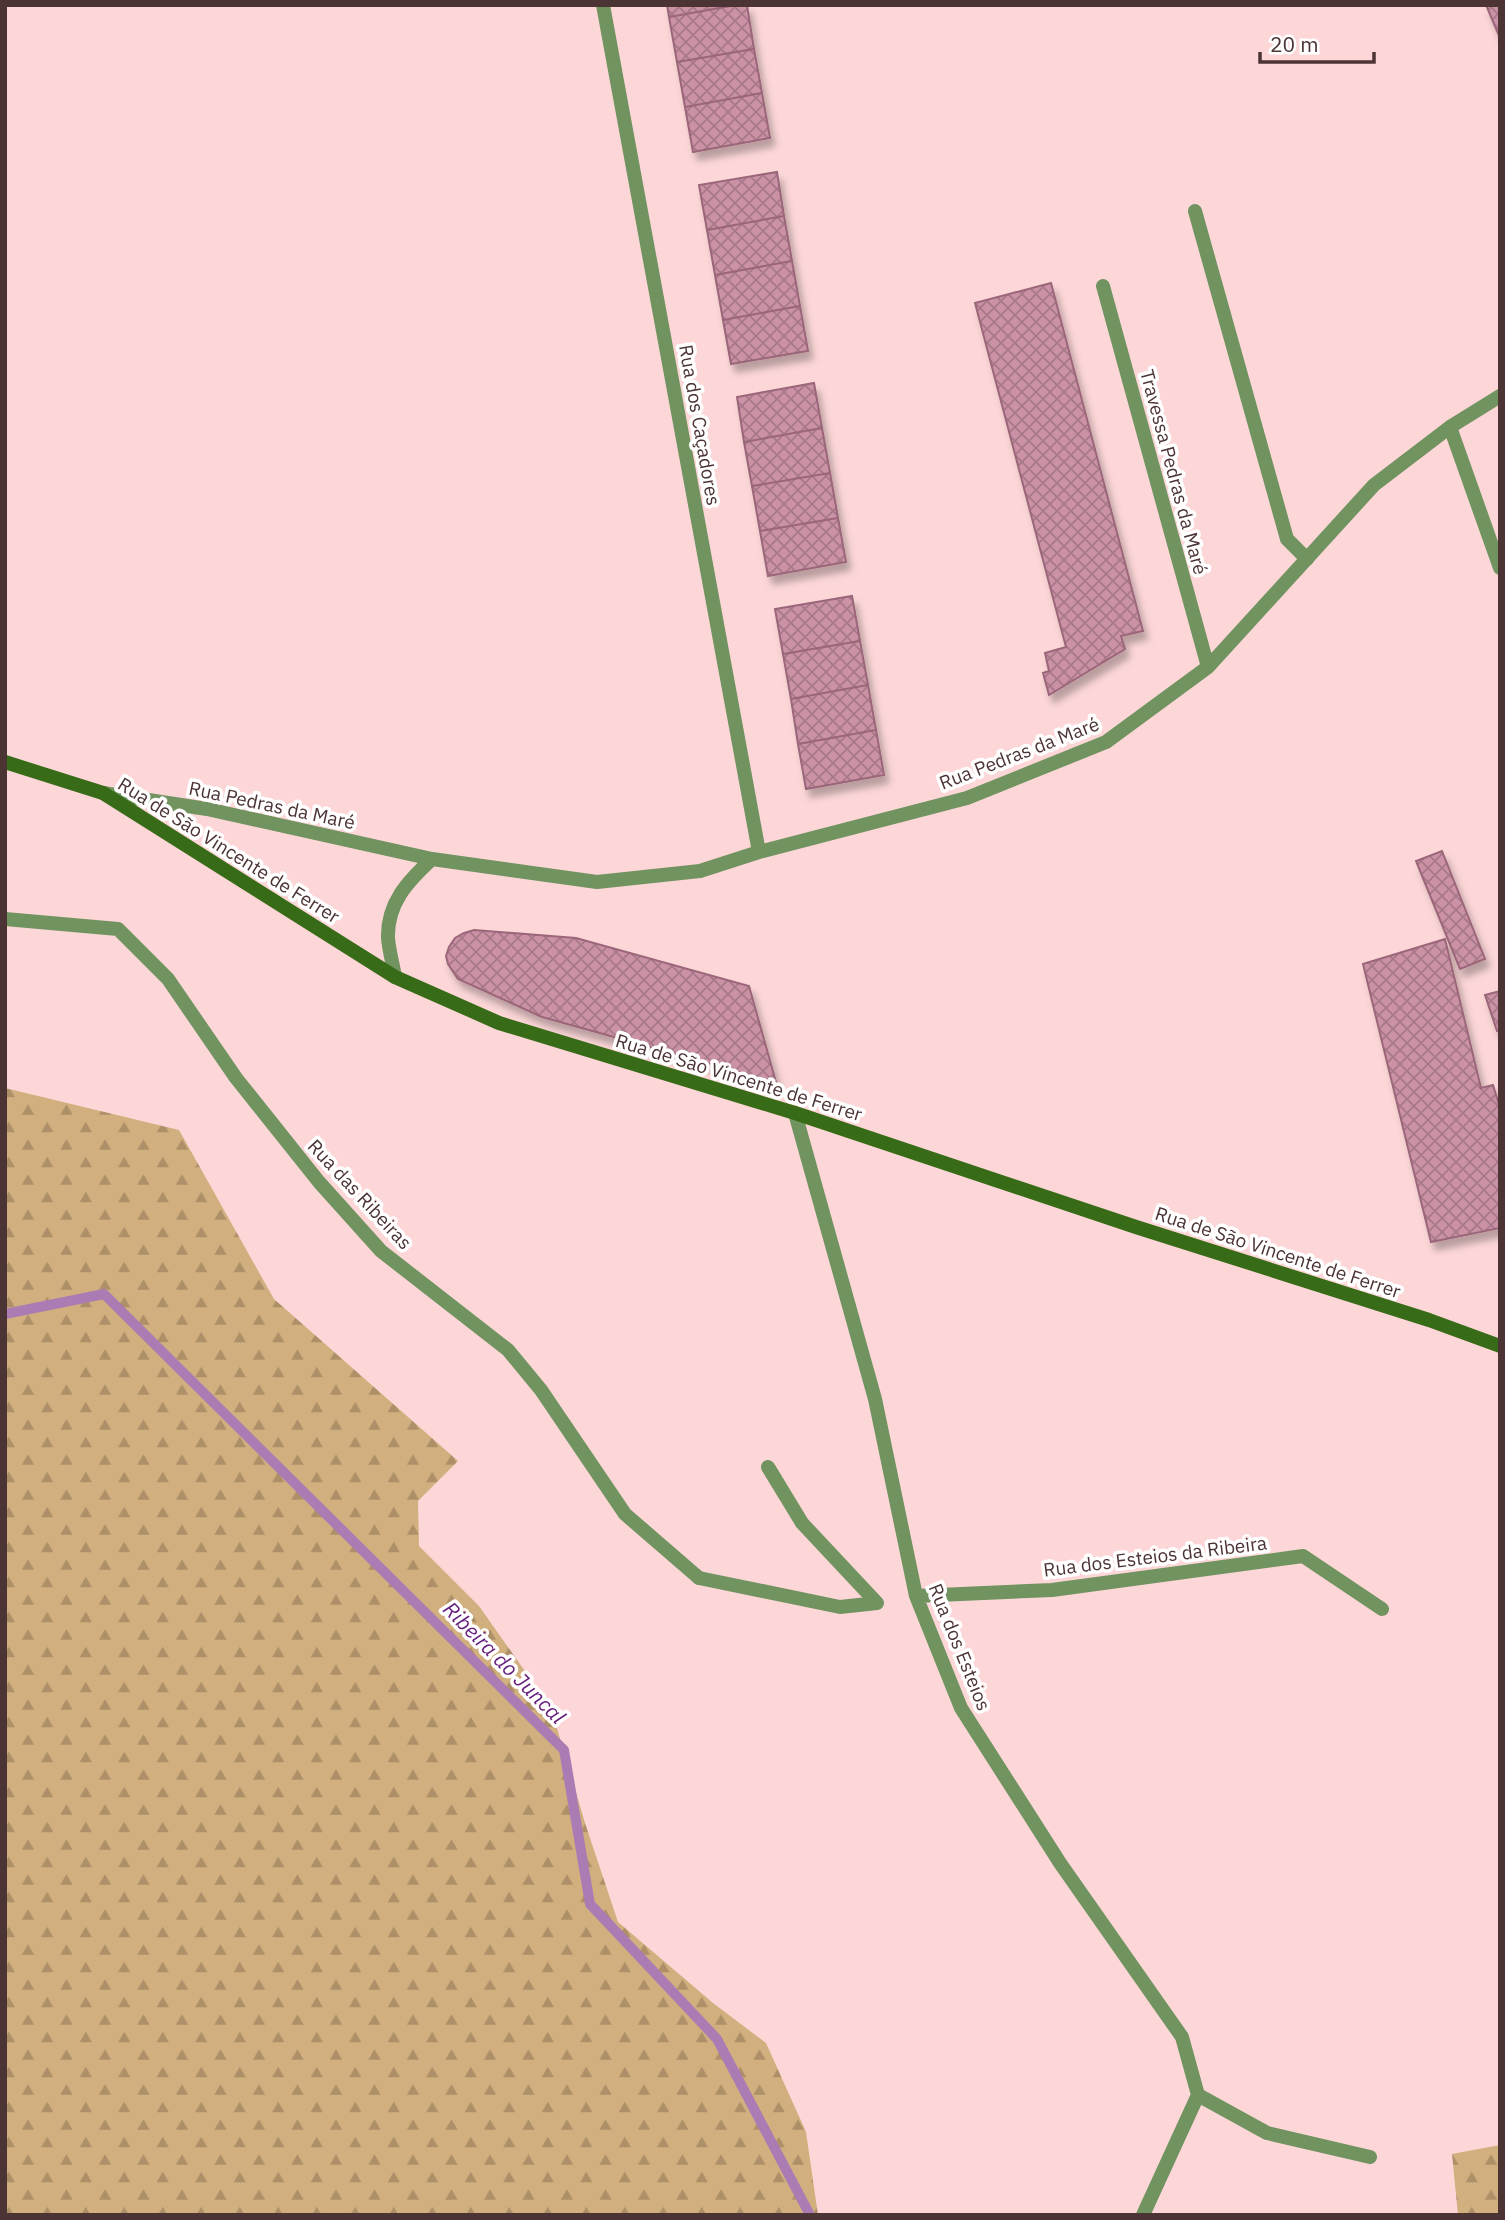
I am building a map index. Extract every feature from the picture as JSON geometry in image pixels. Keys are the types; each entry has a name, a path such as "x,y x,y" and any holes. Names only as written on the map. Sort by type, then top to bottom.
{"street":[{"name":"Rua dos Caçadores","path":"603,5 759,852"},
{"path":"1195,211 1287,539 1307,559"},
{"name":"Travessa Pedras da Maré","path":"1103,286 1208,667"},
{"name":"Rua Pedras da Maré","path":"103,793 206,809 432,859 597,882 700,871 759,852 967,798 1106,742 1208,667 1374,485 1450,427 1500,396"},
{"path":"1450,427 1500,568"},
{"name":"Rua de São Vincente de Ferrer","path":"5,762 103,793 395,977 499,1023 795,1113 1136,1227 1429,1320 1500,1346"},
{"path":"395,977 388,938 394,904 413,877 432,859"},
{"name":"Rua das Ribeiras","path":"5,919 118,929 169,979 236,1078 319,1182 381,1251 508,1350 541,1390 625,1514 699,1578 840,1607 877,1603 802,1523 768,1467"},
{"name":"Rua dos Esteios","path":"795,1113 875,1399 916,1596 961,1708 1060,1863 1182,2037 1198,2095"},
{"name":"Rua dos Esteios da Ribeira","path":"916,1596 1052,1590 1303,1556 1382,1609"},
{"path":"1143,2215 1198,2095 1267,2133 1370,2158"}],"green space":[{"path":"5,1088 179,1130 274,1299 458,1461 418,1501 419,1546 479,1606 551,1708 618,1922 713,2003 766,2043 806,2132 818,2215 5,2215"},
{"path":"1500,2145 1500,2215 1458,2215 1452,2154"}],"building":[{"path":"667,5 736,5 669,17"},
{"path":"747,5 754,49 677,62 669,17"},
{"path":"1486,5 1500,5 1500,38"},
{"path":"754,49 762,93 685,107 677,62"},
{"path":"762,93 770,138 693,152 685,107"},
{"path":"777,172 784,216 707,230 699,185"},
{"path":"784,216 792,261 715,275 707,230"},
{"path":"792,261 800,306 723,320 715,275"},
{"path":"1051,283 1143,631 1121,636 1125,649 1049,695 1043,673 1049,671 1045,653 1066,647 975,303"},
{"path":"800,306 808,351 731,364 723,320"},
{"path":"814,383 822,428 744,442 737,397"},
{"path":"822,428 830,473 752,486 744,442"},
{"path":"830,473 838,518 760,531 752,486"},
{"path":"838,518 846,562 768,576 760,531"},
{"path":"852,596 860,641 783,654 775,609"},
{"path":"860,641 868,685 791,699 783,654"},
{"path":"868,685 876,730 798,744 791,699"},
{"path":"876,730 884,775 806,789 798,744"},
{"path":"1442,851 1485,959 1460,969 1416,861"},
{"path":"474,930 576,938 749,986 776,1082 542,1017 458,979 446,956 455,938"},
{"path":"1445,939 1481,1088 1493,1085 1500,1108 1500,1228 1431,1242 1363,964"},
{"path":"1500,991 1500,1030 1497,1031 1485,995"}],"waterway":[{"name":"Ribeira do Juncal","path":"5,1314 104,1294 564,1750 590,1904 717,2039 810,2215"}]}
